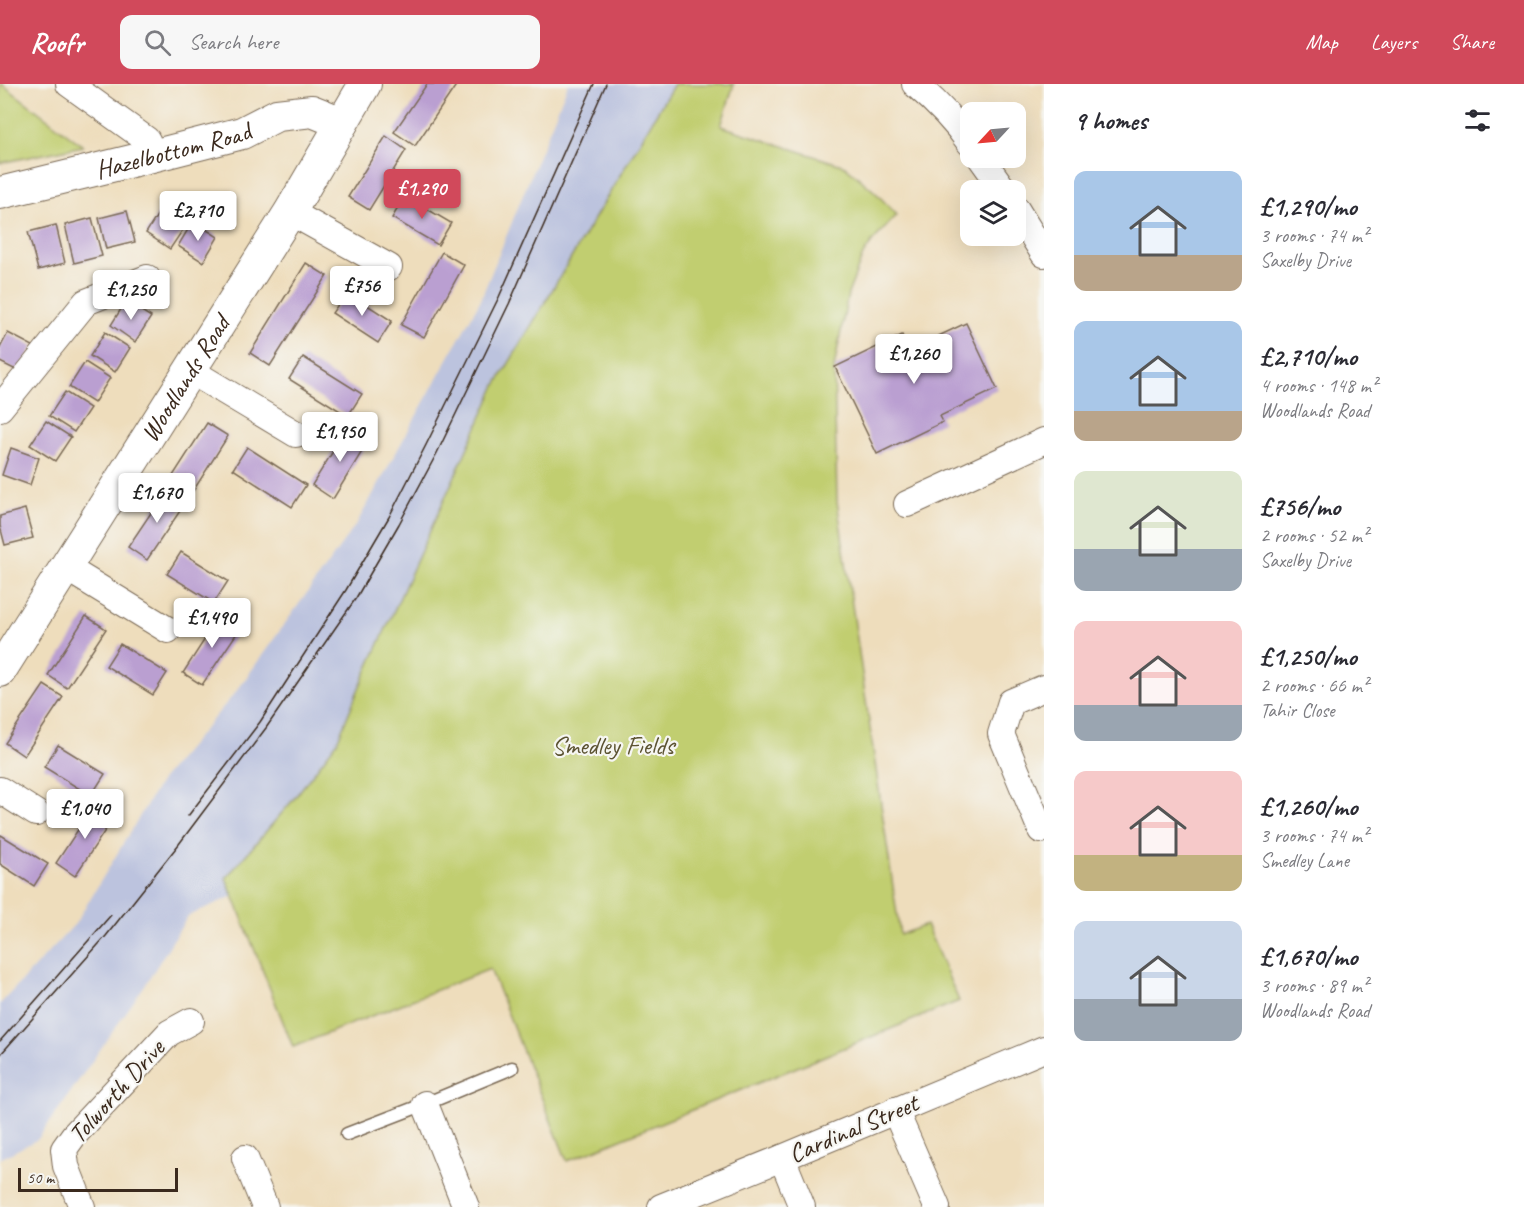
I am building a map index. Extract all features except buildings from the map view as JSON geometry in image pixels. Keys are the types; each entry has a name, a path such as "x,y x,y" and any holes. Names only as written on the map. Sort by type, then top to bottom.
{"street":[{"path":"69,84 147,140 152,156"},
{"name":"Woodlands Road","path":"0,670 290,212 365,84"},
{"path":"915,84 936,102 960,128"},
{"name":"Hazelbottom Road","path":"0,193 242,133 277,115 312,111 342,123"},
{"path":"290,212 389,267"},
{"path":"1026,225 1044,254"},
{"path":"0,408 86,302 147,278"},
{"path":"189,370 296,434"},
{"path":"907,504 1044,441"},
{"path":"65,567 168,630"},
{"path":"1044,688 1011,702 1001,734 1041,830 1044,829"},
{"path":"0,790 36,813"},
{"name":"Tolworth Drive","path":"82,1207 66,1166 64,1149 74,1135 169,1033 191,1022"},
{"name":"Cardinal Street","path":"661,1207 1044,1049"},
{"path":"425,1104 466,1207"},
{"path":"895,1110 937,1207"},
{"path":"245,1158 265,1207"},
{"path":"782,1158 802,1207"}],"lane":[{"path":"347,1134 512,1068"}],"shaded area":[{"path":"568,84 700,84 669,171 256,886 188,916 147,982 38,1139 0,1159 0,1004 75,924 162,779 236,692 357,523 480,301"}],"green space":[{"path":"0,84 2,84 83,146 0,163"},
{"name":"Smedley Fields","path":"674,84 734,84 721,126 845,166 897,215 863,255 848,294 834,368 837,501 900,935 926,925 959,1001 567,1161 490,969 293,1047 226,878 293,800 337,742 359,688 496,385"}],"tram line":[{"path":"188,816 260,722 346,590 389,517 499,297 594,84"},
{"path":"0,1055 106,936 179,844 266,728 356,598 437,453 509,304 606,84"},
{"path":"0,1041 111,915"}]}
